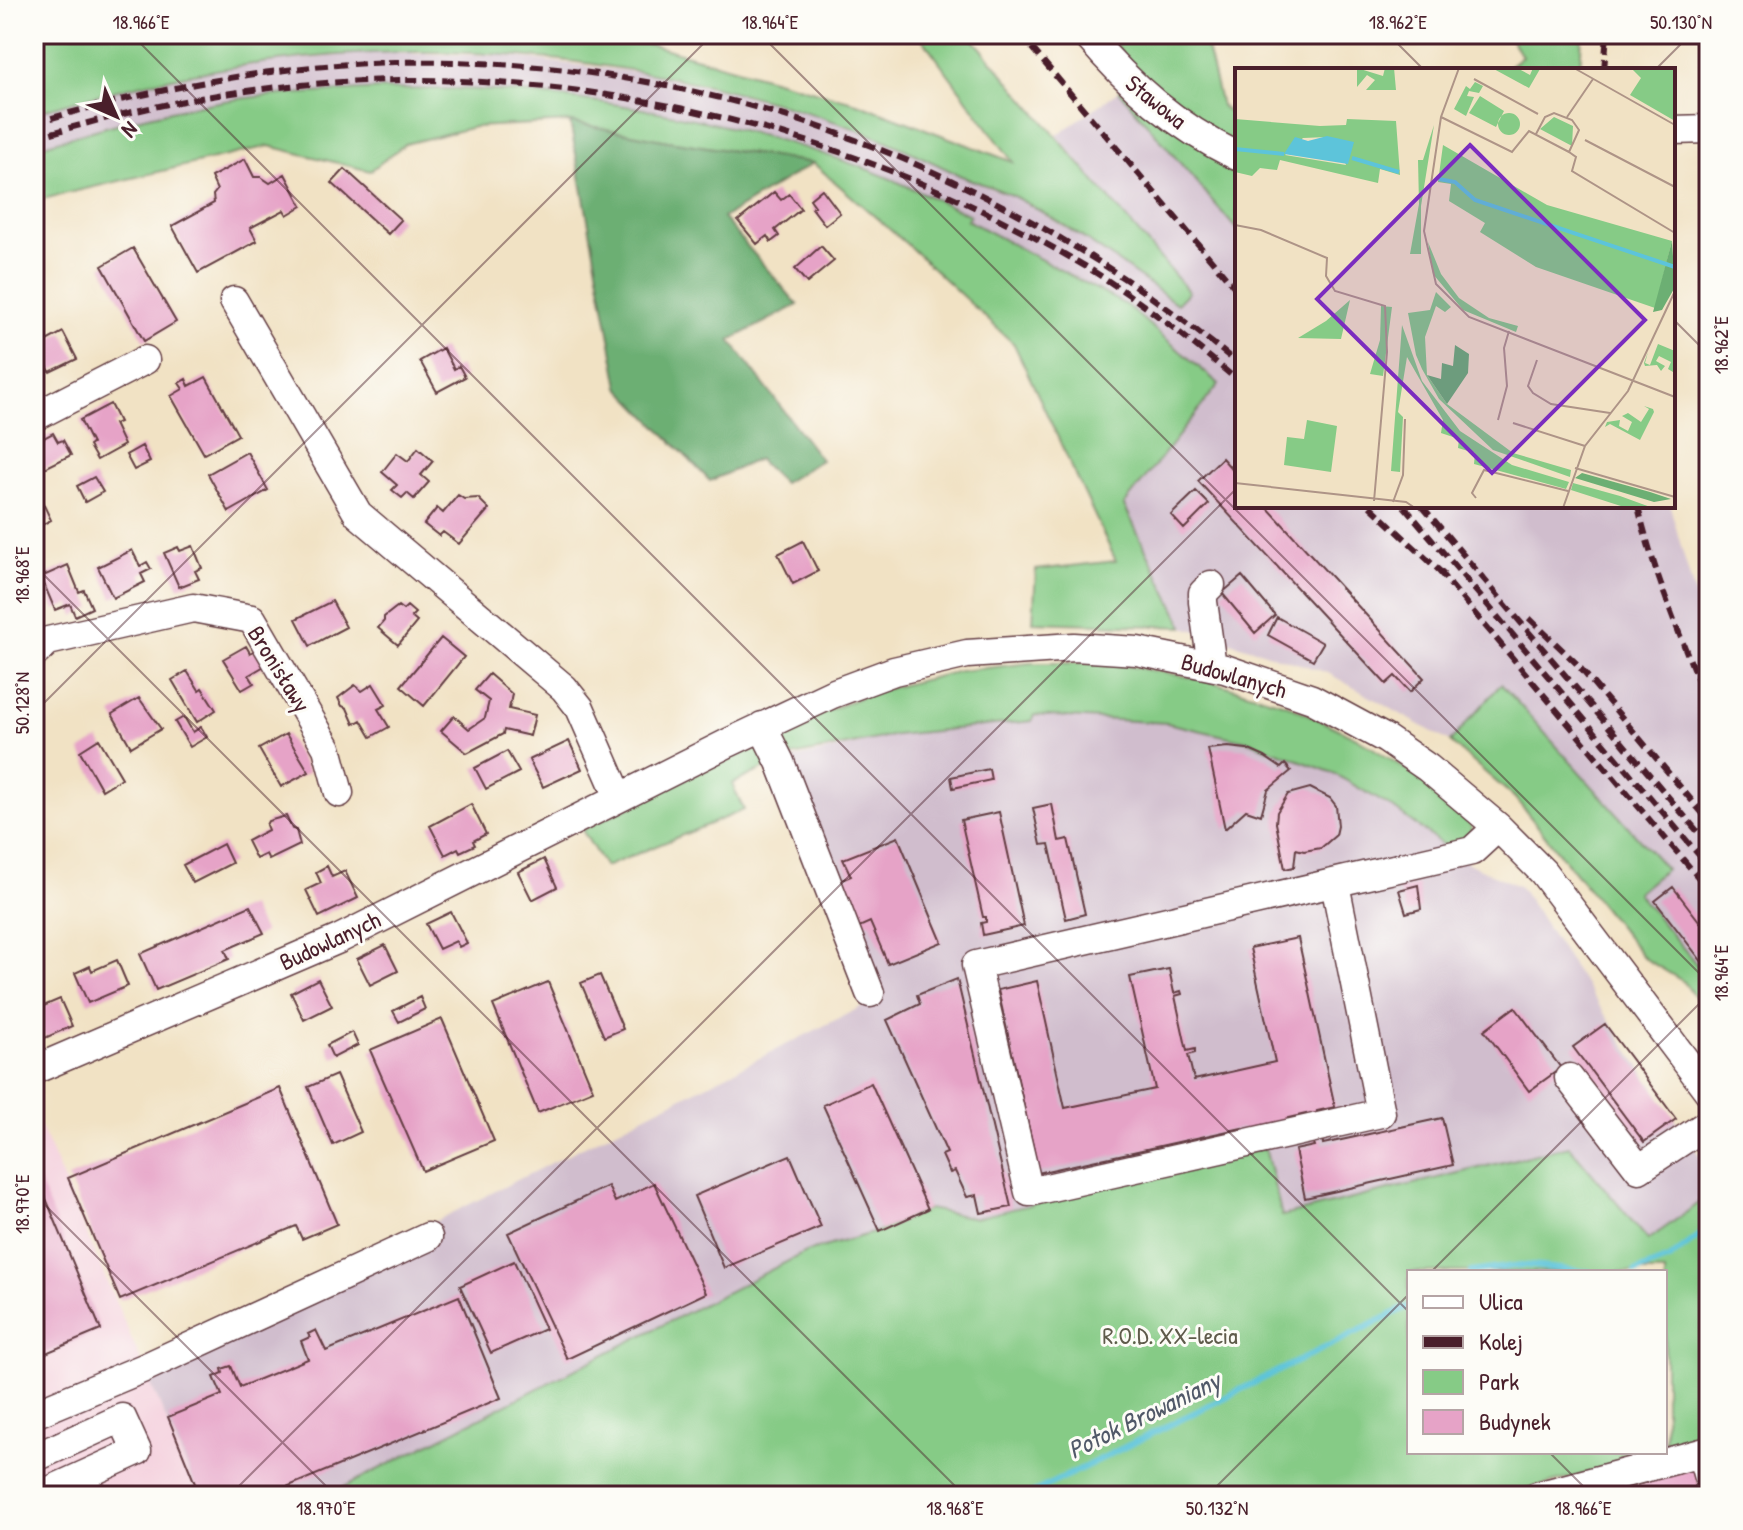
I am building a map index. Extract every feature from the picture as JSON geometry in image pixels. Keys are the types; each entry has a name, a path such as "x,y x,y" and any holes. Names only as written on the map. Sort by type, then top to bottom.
{"street":[{"name":"Stawowa","path":"1086,34 1126,81 1146,98 1191,131 1235,155"},
{"path":"1675,130 1709,129"},
{"path":"234,301 358,514 564,688 580,708 619,797"},
{"path":"34,417 145,360"},
{"path":"1211,585 1203,593 1203,602 1212,666"},
{"name":"Bronisławy","path":"34,654 48,641 193,608 252,619 327,748 339,793"},
{"name":"Budowlanych","path":"34,1070 339,939 619,797 832,694 894,671 967,654 1074,647 1137,651 1212,666 1312,699 1386,739 1428,768 1498,827 1543,872 1709,1092"},
{"path":"762,726 780,762 870,993"},
{"path":"1335,884 1381,1113 1029,1192 976,965 1472,851 1498,827"},
{"path":"1569,1078 1639,1169 1709,1123"},
{"path":"34,1414 428,1237"},
{"path":"38,1496 137,1451 105,1384"},
{"path":"34,1458 122,1418"},
{"path":"1537,1496 1705,1452 1709,1481"}],"shaded area":[{"path":"373,53 503,56 643,73 728,91 809,113 883,140 1014,196 1106,253 1177,304 1188,292 1057,135 1119,91 1235,228 1235,508 1671,508 1692,586 1709,627 1709,979 1637,892 1665,869 1501,684 1450,742 1328,673 1184,627 1123,505 967,219 969,215 870,171 729,128 377,89 254,97 195,106 109,125 34,148 34,113 92,96 211,71"},
{"path":"1034,715 1167,723 1251,742 1333,773 1393,808 1470,864 1520,887 1709,1170 1709,1196 1648,1240 1568,1146 1282,1216 1266,1148 975,1218 928,1209 880,1231 806,1252 326,1496 199,1496 144,1368 873,1001 780,762 896,735 1032,721"},
{"path":"39,1123 199,1496 34,1496 34,1125"}],"green space":[{"path":"34,34 563,34 652,45 857,103 1013,162 919,34 969,34 1189,292 1177,304 1036,209 882,139 760,98 696,83 566,61 436,52 373,53 287,60 201,72 117,90 34,113"},
{"path":"1106,34 1201,34 1205,40 1221,106 1235,116 1235,228 1119,91 1134,66"},
{"path":"1507,34 1582,34 1580,68 1509,66 1522,56"},
{"path":"377,89 481,90 580,99 678,116 775,139 869,170 970,215 967,220 1126,305 1219,384 1124,505 1184,627 1033,622 1036,570 1116,561 1014,344 910,247 813,163 668,141 570,122 474,127 405,144 370,171 269,146 34,201 34,148 116,124 199,105 255,97"},
{"path":"570,122 668,141 813,163 723,218 798,305 730,340 821,460 783,483 758,459 710,481 619,387"},
{"path":"1030,663 1111,663 1206,680 1289,705 1357,738 1431,785 1470,819 1473,833 1451,851 1393,808 1333,773 1251,742 1167,723 1034,715 1032,721 896,735 788,757 732,784 744,810 605,867 582,830 793,725 873,692 960,671"},
{"path":"1501,684 1666,869 1637,893 1709,979 1709,1017 1684,982 1644,958 1515,798 1450,742"},
{"name":"R.O.D. XX-lecia","path":"1569,1146 1648,1240 1709,1196 1709,1441 1667,1452 1667,1270 1407,1270 1407,1454 1660,1454 1503,1496 326,1496 806,1252 880,1231 928,1209 975,1218 1265,1148 1282,1216"}],"building":[{"path":"245,159 254,177 261,177 270,183 285,174 302,206 287,215 284,210 250,228 257,241 198,273 172,226 214,203 213,195 217,190 211,177"},
{"path":"345,169 401,220 388,234 332,183"},
{"path":"822,189 840,213 825,225 812,208 815,206 810,199"},
{"path":"774,192 781,200 789,194 801,209 775,230 779,236 771,242 767,236 757,244 738,221"},
{"path":"821,246 834,261 807,283 795,269"},
{"path":"133,248 176,322 144,341 102,266"},
{"path":"63,332 77,359 50,372 37,346"},
{"path":"443,348 454,369 459,366 465,377 437,392 420,361"},
{"path":"206,377 238,435 204,454 171,396 183,389 179,383 186,379 189,386"},
{"path":"110,404 119,422 114,424 124,445 97,460 80,420"},
{"path":"53,433 58,442 63,440 71,455 43,469 34,451 34,443"},
{"path":"142,446 150,462 134,470 126,455"},
{"path":"418,448 433,461 421,475 429,482 414,499 407,493 402,498 392,490 397,485 382,472 397,453 408,461"},
{"path":"247,452 268,490 229,512 208,474"},
{"path":"1222,458 1235,473 1235,508 1268,508 1424,678 1410,692 1395,676 1386,684 1198,481"},
{"path":"94,477 103,492 85,502 77,486"},
{"path":"37,491 51,520 34,529 34,493"},
{"path":"1196,491 1209,504 1184,529 1171,515"},
{"path":"458,495 464,499 478,498 489,509 459,544 443,532 439,536 424,524 437,508 443,513"},
{"path":"803,541 818,571 793,584 778,554"},
{"path":"193,546 202,568 195,571 199,579 179,587 164,553 178,547 180,551"},
{"path":"132,550 140,566 147,562 151,569 141,574 145,582 113,598 98,567"},
{"path":"68,565 79,592 84,590 92,608 75,616 70,604 55,610 41,577"},
{"path":"1242,576 1275,615 1255,633 1222,593"},
{"path":"332,601 346,627 310,646 296,619"},
{"path":"398,606 403,610 407,606 415,613 411,617 417,622 398,645 378,628 384,617"},
{"path":"1277,617 1323,643 1313,660 1268,635"},
{"path":"441,638 464,657 424,706 401,686"},
{"path":"246,646 250,653 255,650 266,665 249,675 254,683 242,690 223,659"},
{"path":"187,671 216,710 197,722 172,680"},
{"path":"489,674 512,694 509,709 535,715 530,736 504,730 503,734 467,753 441,731 454,716 469,729 485,718 489,701 475,690"},
{"path":"373,684 386,705 378,709 389,727 371,737 361,720 354,724 347,708 338,698 355,685 362,691"},
{"path":"139,698 161,729 131,747 112,714"},
{"path":"184,717 193,732 201,727 207,737 190,747 175,722"},
{"path":"286,734 309,772 281,787 259,749"},
{"path":"99,739 122,778 102,790 80,751"},
{"path":"569,741 582,769 543,787 529,760"},
{"path":"1208,749 1247,749 1281,768 1285,764 1291,771 1268,790 1261,815 1246,810 1225,829"},
{"path":"507,751 519,772 486,789 475,768"},
{"path":"989,769 991,780 953,788 951,777"},
{"path":"1310,788 1330,798 1336,806 1336,835 1321,848 1296,849 1294,867 1285,869 1276,823 1277,812 1288,794"},
{"path":"471,804 486,834 473,841 475,845 460,852 458,848 445,855 430,826"},
{"path":"1052,804 1059,841 1068,839 1085,914 1066,919 1049,844 1041,845 1033,808"},
{"path":"999,812 1024,926 983,935 981,923 986,922 986,917 983,917 961,820"},
{"path":"286,816 292,829 296,830 300,845 269,860 266,854 256,859 247,841 268,830 268,821"},
{"path":"898,837 942,942 888,964 870,922 857,928 837,882 851,876 843,859"},
{"path":"223,844 232,863 193,883 183,865"},
{"path":"544,859 557,887 532,900 518,872"},
{"path":"327,866 332,877 345,871 358,898 319,917 306,890 321,883 316,872"},
{"path":"1418,885 1421,909 1406,913 1399,890"},
{"path":"1673,887 1709,934 1709,958 1703,963 1655,901"},
{"path":"250,906 264,933 225,950 229,959 156,990 140,954"},
{"path":"451,912 467,943 459,947 456,941 439,949 426,924"},
{"path":"1298,938 1335,1107 1317,1111 1318,1117 1307,1119 1306,1114 1288,1118 1289,1125 1244,1136 1242,1128 1033,1174 1028,1152 1034,1151 998,990 1037,981 1065,1108 1155,1089 1130,977 1169,969 1174,993 1181,991 1182,994 1175,996 1187,1051 1195,1049 1195,1053 1188,1055 1194,1080 1275,1062 1250,948"},
{"path":"385,945 398,971 370,985 357,959"},
{"path":"117,960 128,986 88,1003 75,973 90,966 92,971"},
{"path":"600,975 623,1029 604,1037 581,983"},
{"path":"318,979 332,1006 304,1020 291,993"},
{"path":"957,979 1011,1207 981,1213 977,1195 967,1197 955,1171 950,1173 942,1155 947,1153 887,1020 920,1004 917,995"},
{"path":"548,982 593,1090 538,1113 493,1005"},
{"path":"420,997 425,1009 399,1022 393,1011"},
{"path":"60,999 72,1026 45,1038 34,1010"},
{"path":"1515,1007 1561,1068 1529,1091 1484,1030"},
{"path":"442,1019 494,1141 423,1171 370,1050"},
{"path":"1605,1024 1676,1119 1644,1142 1573,1047"},
{"path":"352,1032 358,1045 333,1058 327,1045"},
{"path":"336,1075 361,1132 333,1145 308,1087"},
{"path":"871,1083 928,1209 880,1231 823,1105"},
{"path":"280,1088 337,1224 302,1239 296,1226 120,1300 68,1178"},
{"path":"1442,1118 1453,1165 1305,1198 1295,1150 1314,1146 1312,1140 1322,1138 1323,1144"},
{"path":"790,1155 821,1227 724,1268 694,1196"},
{"path":"34,1170 101,1330 34,1358"},
{"path":"654,1183 706,1293 567,1359 508,1233 608,1186 615,1202"},
{"path":"514,1261 545,1329 491,1353 460,1286"},
{"path":"459,1296 501,1398 265,1496 200,1496 168,1417 222,1395 214,1377 223,1373 222,1369 231,1366 240,1387 308,1359 301,1341 316,1330 326,1351"},
{"path":"1695,1468 1701,1488 1671,1496 1599,1496"}],"waterway":[{"name":"Potok Browaniany","path":"1640,1270 1669,1259 1709,1228"},
{"name":"Potok Browaniany","path":"1485,1270 1521,1265 1570,1270"},
{"name":"Potok Browaniany","path":"1026,1496 1407,1307"}],"railway":[{"path":"1020,34 1235,288"},
{"path":"1604,68 1607,34"},
{"path":"34,123 213,81 349,64 511,65 625,78 736,102 844,136 948,179 1049,231 1145,293 1235,361"},
{"path":"34,138 198,98 363,81 472,81 581,91 689,110 795,138 898,174 998,218 1112,283 1235,378"},
{"path":"1372,508 1444,575"},
{"path":"1406,508 1709,867"},
{"path":"1424,508 1709,845"},
{"path":"1639,508 1660,583 1709,707"},
{"path":"1438,570 1709,890"},
{"path":"1529,618 1576,663 1709,821"}]}
